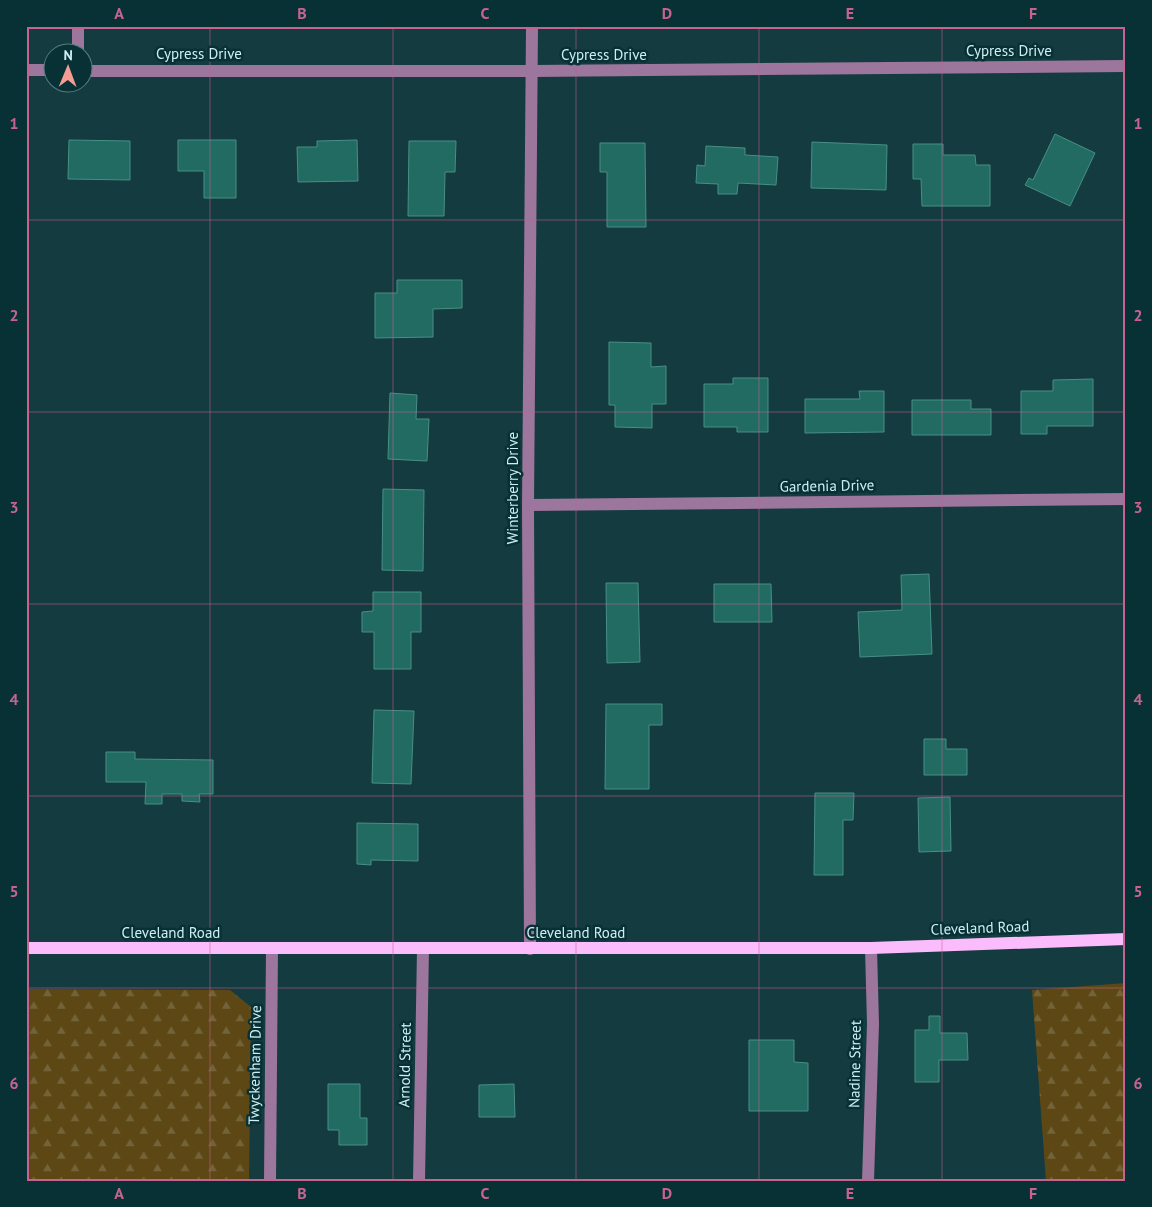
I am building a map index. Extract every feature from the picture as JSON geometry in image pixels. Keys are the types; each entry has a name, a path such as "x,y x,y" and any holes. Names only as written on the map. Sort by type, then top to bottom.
{"main road":[{"name":"Cleveland Road","path":"26,948 871,948 1126,939"}],"street":[{"path":"78,26 78,42"},
{"name":"Winterberry Drive","path":"530,949 528,505 532,26"},
{"name":"Cypress Drive","path":"92,70 532,71 1126,66"},
{"path":"26,70 42,70"},
{"name":"Gardenia Drive","path":"528,505 1126,499"},
{"name":"Nadine Street","path":"868,1181 872,1024 871,948"},
{"name":"Twyckenham Drive","path":"270,1181 272,949"},
{"name":"Arnold Street","path":"420,1181 423,949"}],"green space":[{"path":"1126,983 1126,1181 1046,1181 1032,990"},
{"path":"26,989 230,990 251,1007 249,1181 26,1181"}],"building":[{"path":"1055,134 1095,153 1070,206 1025,185 1029,178 1033,180"},
{"path":"69,140 130,141 130,180 68,179"},
{"path":"178,140 236,140 236,198 204,198 204,171 178,171"},
{"path":"357,140 358,181 298,182 297,147 317,147 317,141"},
{"path":"409,141 456,141 455,172 445,172 444,216 408,216"},
{"path":"812,142 887,145 886,190 811,188"},
{"path":"600,143 645,143 646,227 607,227 607,172 600,172"},
{"path":"913,144 943,144 943,155 975,155 976,165 990,165 990,206 922,206 921,179 913,179"},
{"path":"706,146 745,148 745,155 778,157 776,185 738,183 737,194 718,194 718,184 696,183 697,165 705,166"},
{"path":"397,280 462,280 462,308 433,309 433,337 375,338 375,293 397,293"},
{"path":"609,342 651,343 651,367 666,366 666,404 652,404 652,428 615,427 615,405 609,405"},
{"path":"733,378 768,378 768,432 737,432 737,427 704,427 704,384 733,384"},
{"path":"1093,379 1093,426 1047,426 1047,434 1021,434 1021,391 1053,391 1053,380"},
{"path":"859,391 884,391 884,432 805,433 805,399 860,399"},
{"path":"390,393 417,395 416,419 429,419 427,461 388,459"},
{"path":"912,400 971,400 971,409 991,409 991,435 912,435"},
{"path":"383,489 424,490 423,571 382,570"},
{"path":"929,574 932,654 860,657 858,612 902,610 901,575"},
{"path":"606,583 638,583 640,662 607,663"},
{"path":"714,584 771,584 772,622 714,622"},
{"path":"373,592 421,592 421,632 411,632 411,669 374,669 374,632 362,632 362,612 373,611"},
{"path":"606,704 662,704 662,725 649,725 649,789 605,789"},
{"path":"374,710 414,711 411,784 372,783"},
{"path":"924,739 946,739 946,749 967,749 967,775 924,775"},
{"path":"106,752 135,752 135,759 213,760 213,794 199,794 200,802 182,801 182,794 162,794 162,804 145,804 146,782 106,782"},
{"path":"815,793 854,793 853,820 843,820 843,875 814,875"},
{"path":"950,797 951,851 919,852 918,798"},
{"path":"357,823 418,824 418,861 371,860 371,865 357,864"},
{"path":"929,1016 940,1016 940,1033 967,1033 968,1060 939,1060 939,1082 915,1082 915,1030 929,1030"},
{"path":"749,1040 794,1040 794,1062 808,1063 808,1111 749,1111"},
{"path":"328,1084 360,1084 360,1118 367,1118 367,1145 339,1145 339,1130 328,1130"},
{"path":"514,1084 515,1117 479,1117 479,1085"}]}
